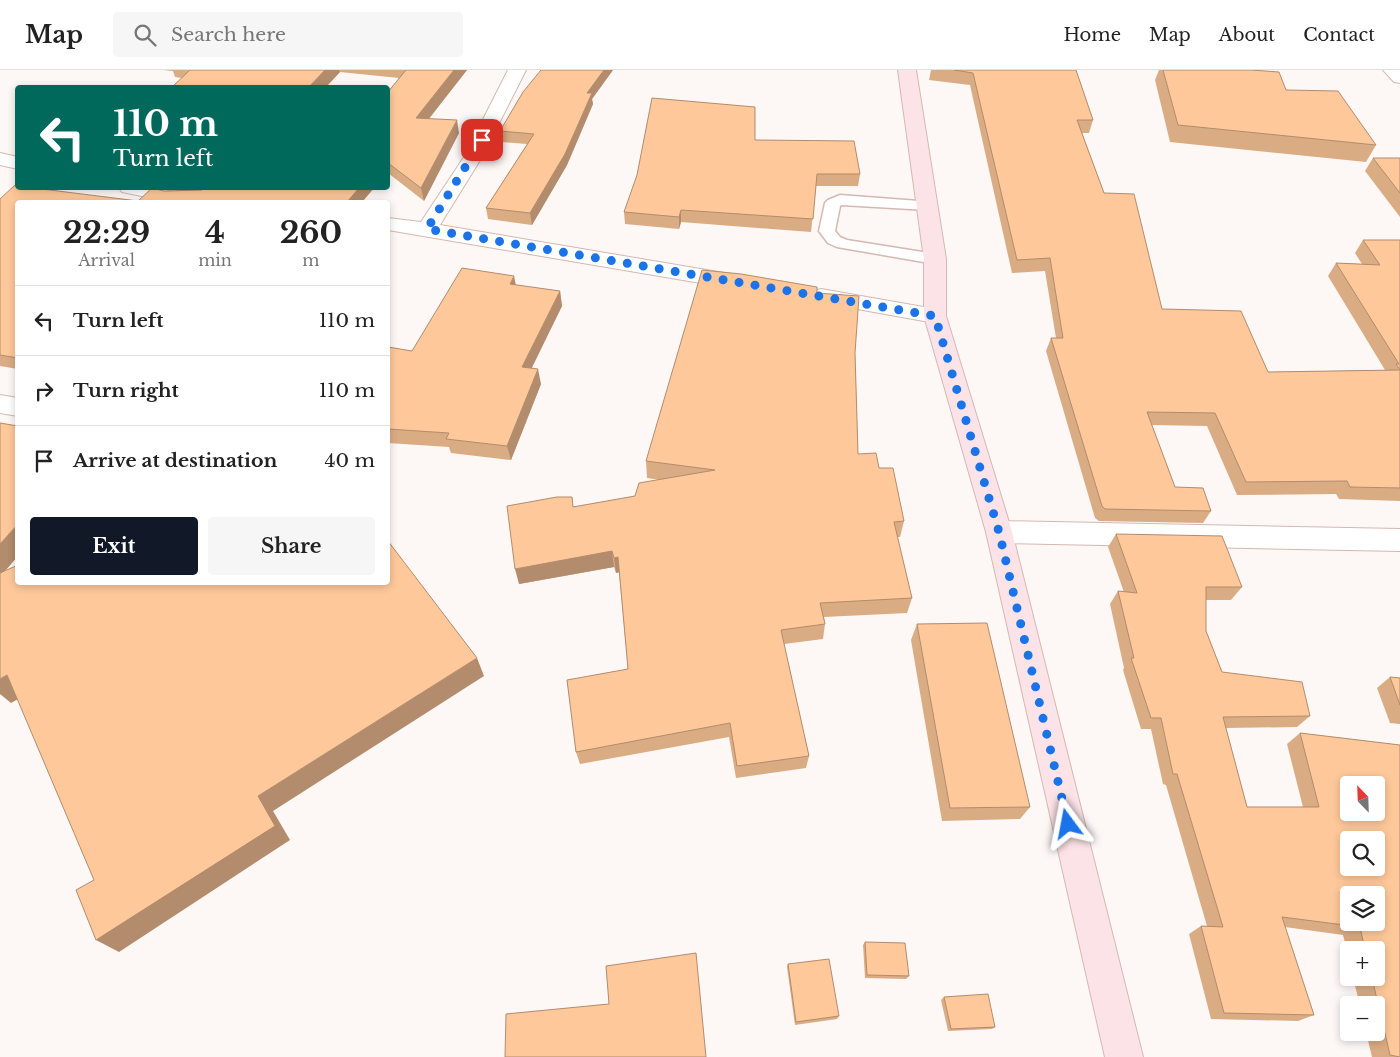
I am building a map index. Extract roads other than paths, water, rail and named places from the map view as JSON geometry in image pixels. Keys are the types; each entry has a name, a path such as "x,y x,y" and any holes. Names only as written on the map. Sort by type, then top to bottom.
{"main road":[{"path":"907,70 935,258 935,316 999,532 1124,1057"}],"street":[{"path":"427,229 473,157 516,70"},
{"path":"1392,70 1400,78"},
{"path":"0,159 15,162"},
{"path":"139,190 187,200"},
{"path":"390,224 759,286"},
{"path":"798,292 935,316"},
{"path":"0,404 15,406"},
{"path":"999,532 1400,540"}],"lane":[{"path":"927,205 840,200 833,203 827,232 834,240 843,244 935,258"}]}
